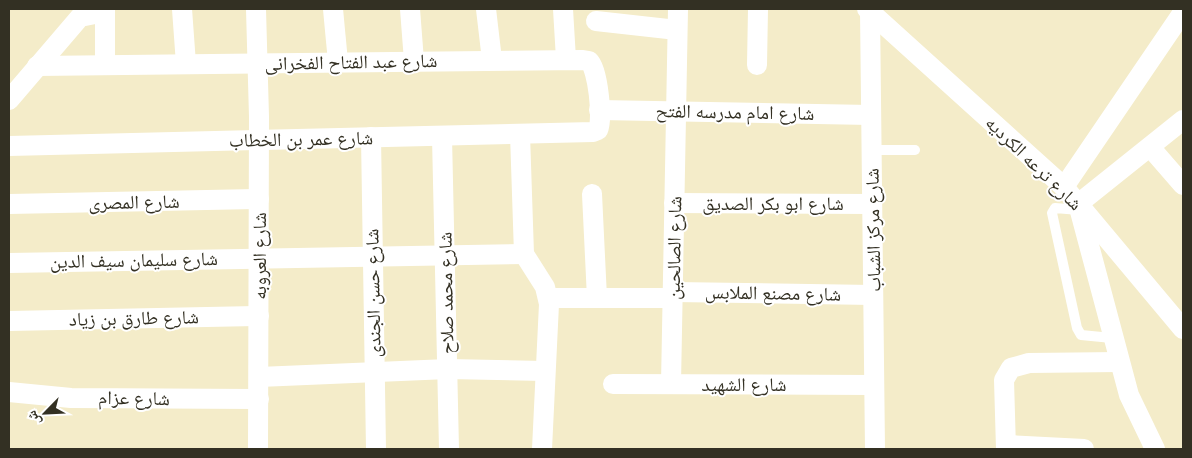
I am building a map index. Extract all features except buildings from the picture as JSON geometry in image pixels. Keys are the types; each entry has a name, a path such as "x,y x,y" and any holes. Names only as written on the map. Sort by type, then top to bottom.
{"street":[{"path":"182,9 186,64"},
{"name":"شارع العروبه","path":"256,9 259,140 258,449"},
{"path":"333,9 338,62"},
{"path":"410,9 414,61"},
{"path":"486,9 492,60"},
{"path":"563,9 566,59"},
{"name":"شارع الصالحين","path":"672,384 678,9"},
{"path":"757,65 758,9"},
{"path":"12,89 37,66 80,17 105,10 105,65"},
{"name":"شارع مركز الشباب","path":"869,10 875,449"},
{"name":"شارع ترعه الكرديه","path":"869,10 1064,187 1183,329"},
{"path":"1064,187 1183,12"},
{"path":"596,21 677,30"},
{"name":"شارع عبد الفتاح الفخرانى","path":"37,66 566,59 589,61 592,64 600,110 600,126 593,132"},
{"name":"شارع امام مدرسه الفتح","path":"600,110 871,115"},
{"path":"1155,449 1129,395 1112,338 1079,207 1183,120"},
{"name":"شارع عمر بن الخطاب","path":"9,146 593,132"},
{"path":"520,134 524,254 540,278 549,298 542,449"},
{"name":"شارع حسن الجندى","path":"371,137 376,449"},
{"name":"شارع محمد صلاح","path":"442,137 449,449"},
{"path":"1150,147 1183,184"},
{"path":"592,194 597,298"},
{"name":"شارع المصرى","path":"9,204 259,199"},
{"name":"شارع ابو بكر الصديق","path":"674,203 872,204"},
{"name":"شارع سليمان سيف الدين","path":"9,263 259,257 524,254"},
{"name":"شارع مصنع الملابس","path":"549,298 673,295 873,295"},
{"name":"شارع طارق بن زياد","path":"9,320 259,316"},
{"path":"1084,449 1006,447 1004,380 1011,368 1029,363 1119,362"},
{"path":"259,378 448,369 545,371"},
{"name":"شارع الشهيد","path":"613,384 874,385"},
{"name":"شارع عزام","path":"9,392 71,398 259,400"}],"lane":[{"path":"872,150 915,150"},
{"path":"1079,207 1055,208 1052,213 1077,328 1081,335 1112,338"}]}
